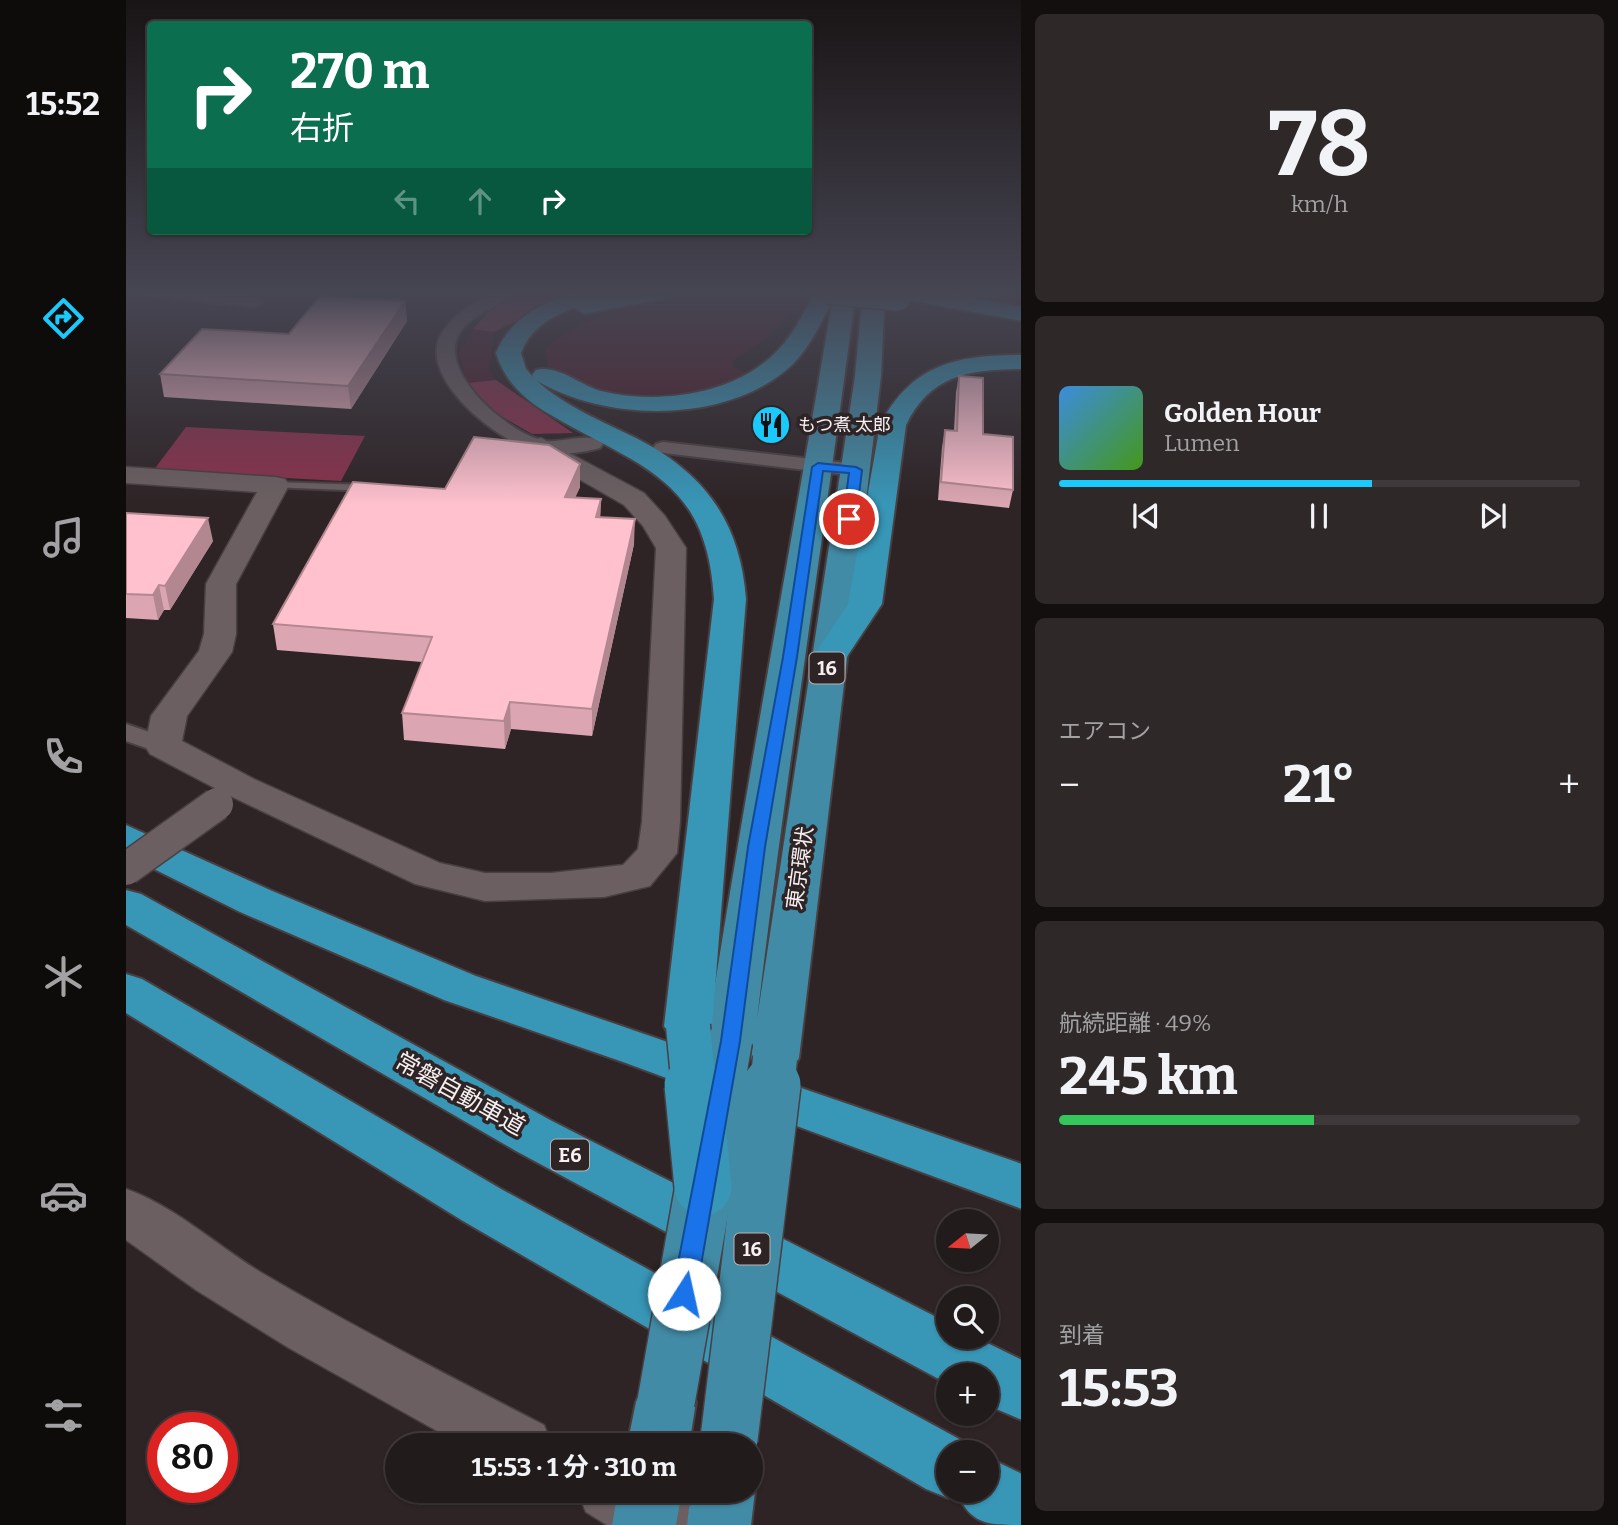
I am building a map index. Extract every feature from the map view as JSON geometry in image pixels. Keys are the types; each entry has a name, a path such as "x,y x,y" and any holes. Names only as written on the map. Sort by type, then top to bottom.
{"highway":[{"path":"509,362 514,373 538,396 641,452 685,485 706,508 723,544 730,599 731,1042"},
{"path":"535,362 537,367 560,386 580,393 635,402 712,396 763,375 776,362"},
{"name":"東京環状","path":"727,1433 731,1042 757,847 790,657 834,362"},
{"name":"東京環状","path":"662,1424 731,1042 828,660 869,362"},
{"path":"828,660 865,604 892,425 901,405 925,381 943,373 966,367 1019,362"},
{"path":"126,838 254,901 460,988 640,1049 1021,1187"},
{"name":"常磐自動車道","path":"126,905 534,1136 1021,1392"},
{"path":"126,992 482,1205 936,1460"},
{"path":"999,1496 1021,1509"},
{"name":"東京環状","path":"719,1525 722,1503"}],"street":[{"path":"126,732 163,746 230,796 429,874 485,887 604,883 636,876 657,853 662,794 671,548 655,522 634,499 492,419 455,383 446,362"},
{"path":"541,446 593,444"},
{"path":"663,448 856,470"},
{"path":"126,475 275,485 221,584 220,634 215,653 169,716 163,746"},
{"path":"126,869 230,796"},
{"path":"126,1211 215,1273 297,1323 499,1433"}],"lane":[{"path":"275,485 385,489"}],"shaded area":[{"path":"461,362 490,362 489,371 496,380 467,383"},
{"path":"547,362 733,362 734,367 749,375 699,392 647,398 595,390 548,368"},
{"path":"496,380 573,433 532,434 489,409 467,383"},
{"path":"186,427 365,436 341,481 153,471"}],"building":[{"path":"171,362 364,362 348,386 160,374"},
{"path":"959,376 983,378 983,434 1013,437 1013,490 941,482 945,430 957,431"},
{"path":"474,437 549,445 580,464 565,497 601,499 596,517 635,519 592,709 510,702 504,721 402,713 432,637 273,624 353,482 445,489"},
{"path":"126,513 208,518 165,586 159,585 153,595 126,594"}],"place":[{"name":"もつ煮 太郎","path":"771,425"}],"route":[{"path":"684,1294 730,1041 757,847 790,657 818,467 856,470 849,519"}]}
